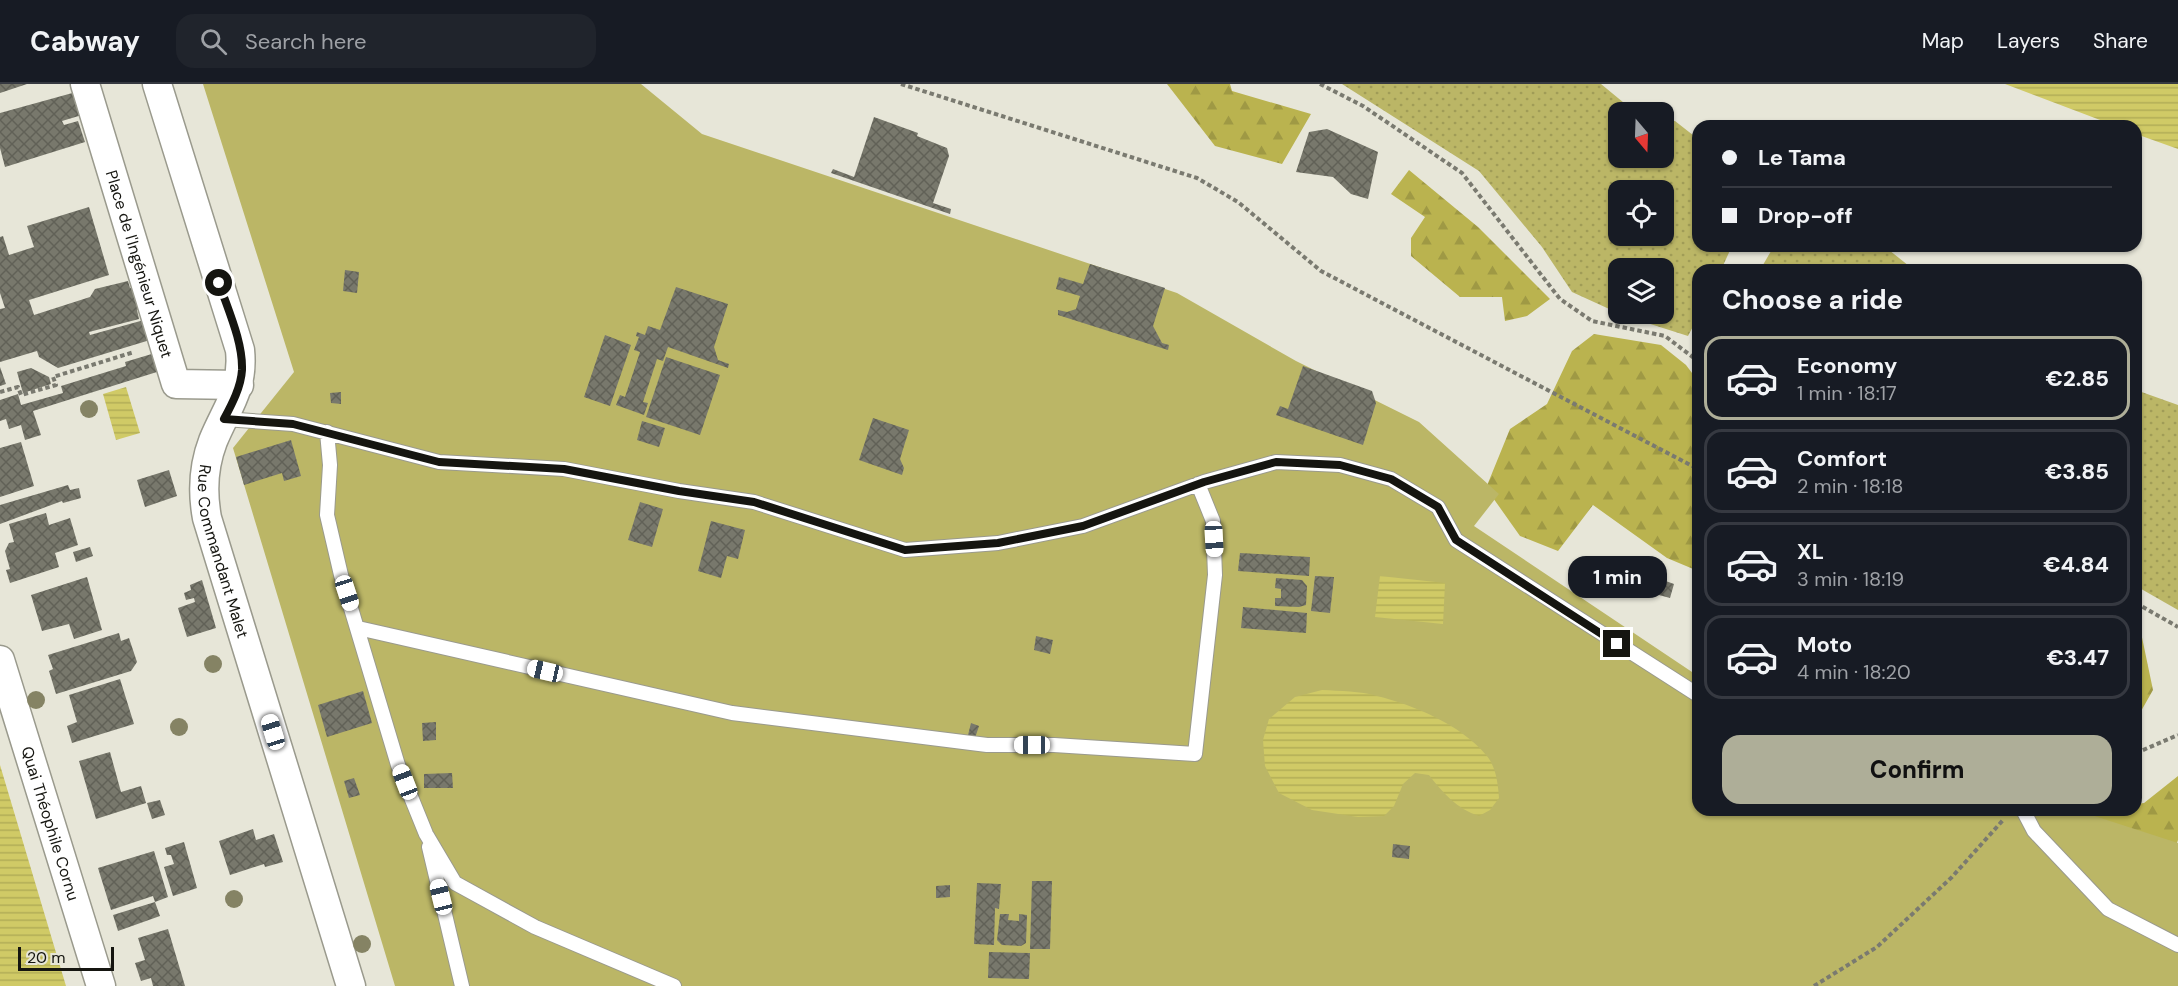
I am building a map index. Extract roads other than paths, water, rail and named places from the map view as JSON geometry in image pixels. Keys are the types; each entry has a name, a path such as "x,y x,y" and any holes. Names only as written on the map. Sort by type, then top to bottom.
{"street":[{"name":"Place de l'Ingénieur Niquet","path":"85,84 176,384 239,385"},
{"name":"Rue Commandant Malet","path":"157,84 240,350 242,370 239,385 206,466 203,492 207,518 351,986"},
{"name":"Quai Théophile Cornu","path":"0,660 101,986"}],"lane":[{"path":"224,419 293,424 439,462 564,469 679,491 754,502 905,550 998,543 1083,526 1198,484 1276,462 1340,465 1391,479 1438,507 1456,540 1692,691"},
{"path":"327,432 330,465 327,515 341,575 398,765 426,834 454,883 535,927 674,986"},
{"path":"358,628 732,713 987,745 1054,744 1195,754 1215,575 1213,521 1198,484"},
{"path":"2026,816 2034,831 2108,909 2178,945"},
{"path":"426,834 462,986"}]}
